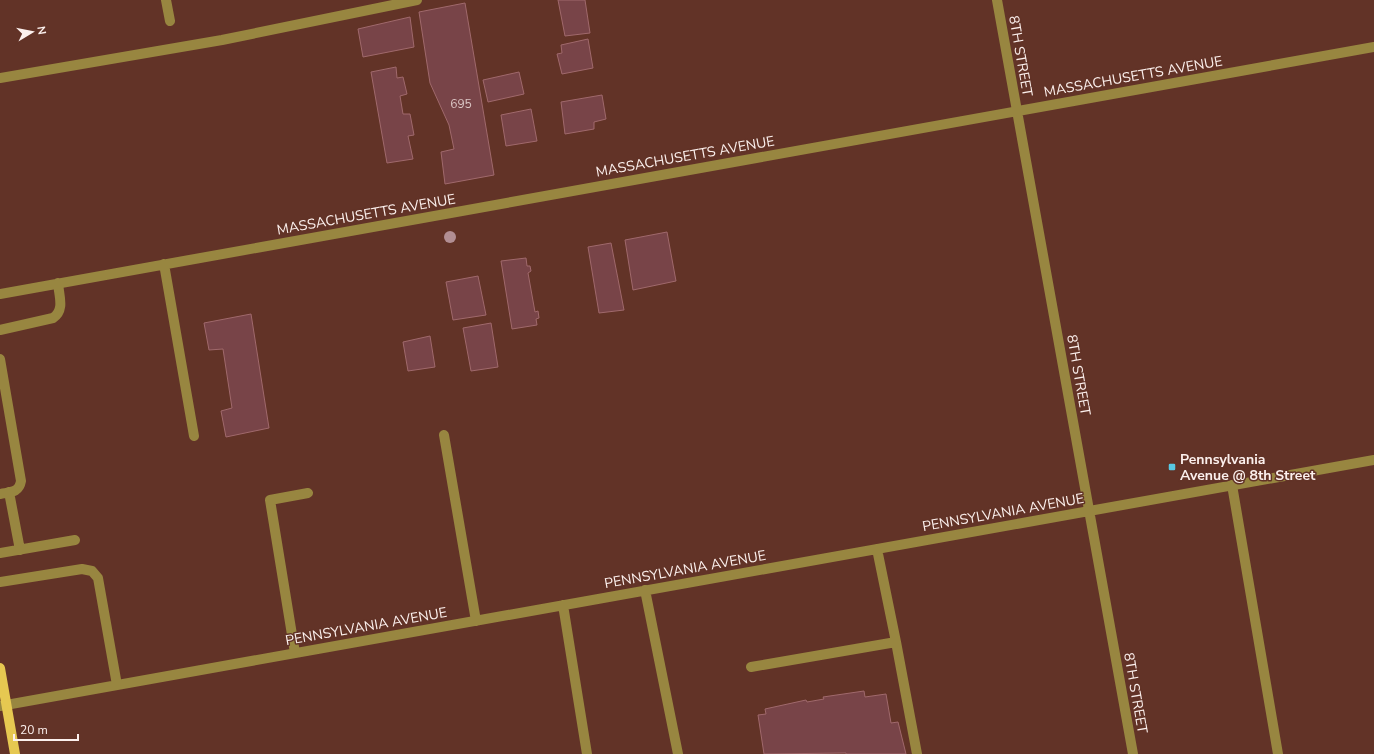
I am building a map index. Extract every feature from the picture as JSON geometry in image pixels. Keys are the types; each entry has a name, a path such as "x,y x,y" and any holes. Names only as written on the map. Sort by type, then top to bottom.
{"main road":[{"path":"0,668 3,705 15,754"}],"street":[{"path":"166,0 170,21"},
{"path":"0,78 222,40 417,0"},
{"name":"8TH STREET","path":"997,0 1133,754"},
{"name":"MASSACHUSETTS AVENUE","path":"0,294 1374,47"},
{"path":"164,264 194,436"},
{"path":"0,330 53,318 58,314 61,308 58,283"},
{"path":"0,359 5,420 21,481 20,487 16,491 5,493 20,550"},
{"path":"444,435 476,621"},
{"name":"PENNSYLVANIA AVENUE","path":"3,705 1374,460"},
{"path":"1232,485 1278,754"},
{"path":"295,653 270,500 308,493"},
{"path":"0,553 75,540"},
{"path":"877,548 917,754"},
{"path":"0,582 82,569 92,570 98,578 117,685"},
{"path":"645,590 678,754"},
{"path":"563,605 587,754"},
{"path":"751,667 896,642"}],"building":[{"path":"558,0 585,0 590,33 565,36"},
{"path":"465,3 494,175 445,184 441,152 454,149 449,125 430,83 419,12"},
{"path":"410,17 414,47 363,57 358,29"},
{"path":"588,39 593,68 562,74 557,54 562,53 561,45"},
{"path":"396,67 397,78 403,77 407,94 400,96 403,114 410,114 414,135 408,136 413,159 387,163 371,72"},
{"path":"519,72 524,94 488,102 483,80"},
{"path":"602,95 606,119 594,122 594,129 565,134 561,102"},
{"path":"531,109 537,141 506,146 501,115"},
{"path":"667,232 676,281 633,290 625,240"},
{"path":"611,243 624,310 599,313 588,247"},
{"path":"526,258 527,266 530,266 531,271 528,273 535,312 538,311 539,318 536,319 537,325 512,329 501,261"},
{"path":"478,276 486,315 453,320 446,282"},
{"path":"251,314 269,428 226,437 221,411 232,408 223,349 209,350 204,323"},
{"path":"491,323 498,367 471,371 463,328"},
{"path":"430,336 435,367 408,371 403,342"},
{"path":"864,691 865,697 886,694 891,723 898,722 906,754 764,754 758,715 766,714 765,709 806,700 807,702 824,699 823,697"}],"place":[{"name":"Pennsylvania Avenue @ 8th Street","path":"1172,467"}]}
